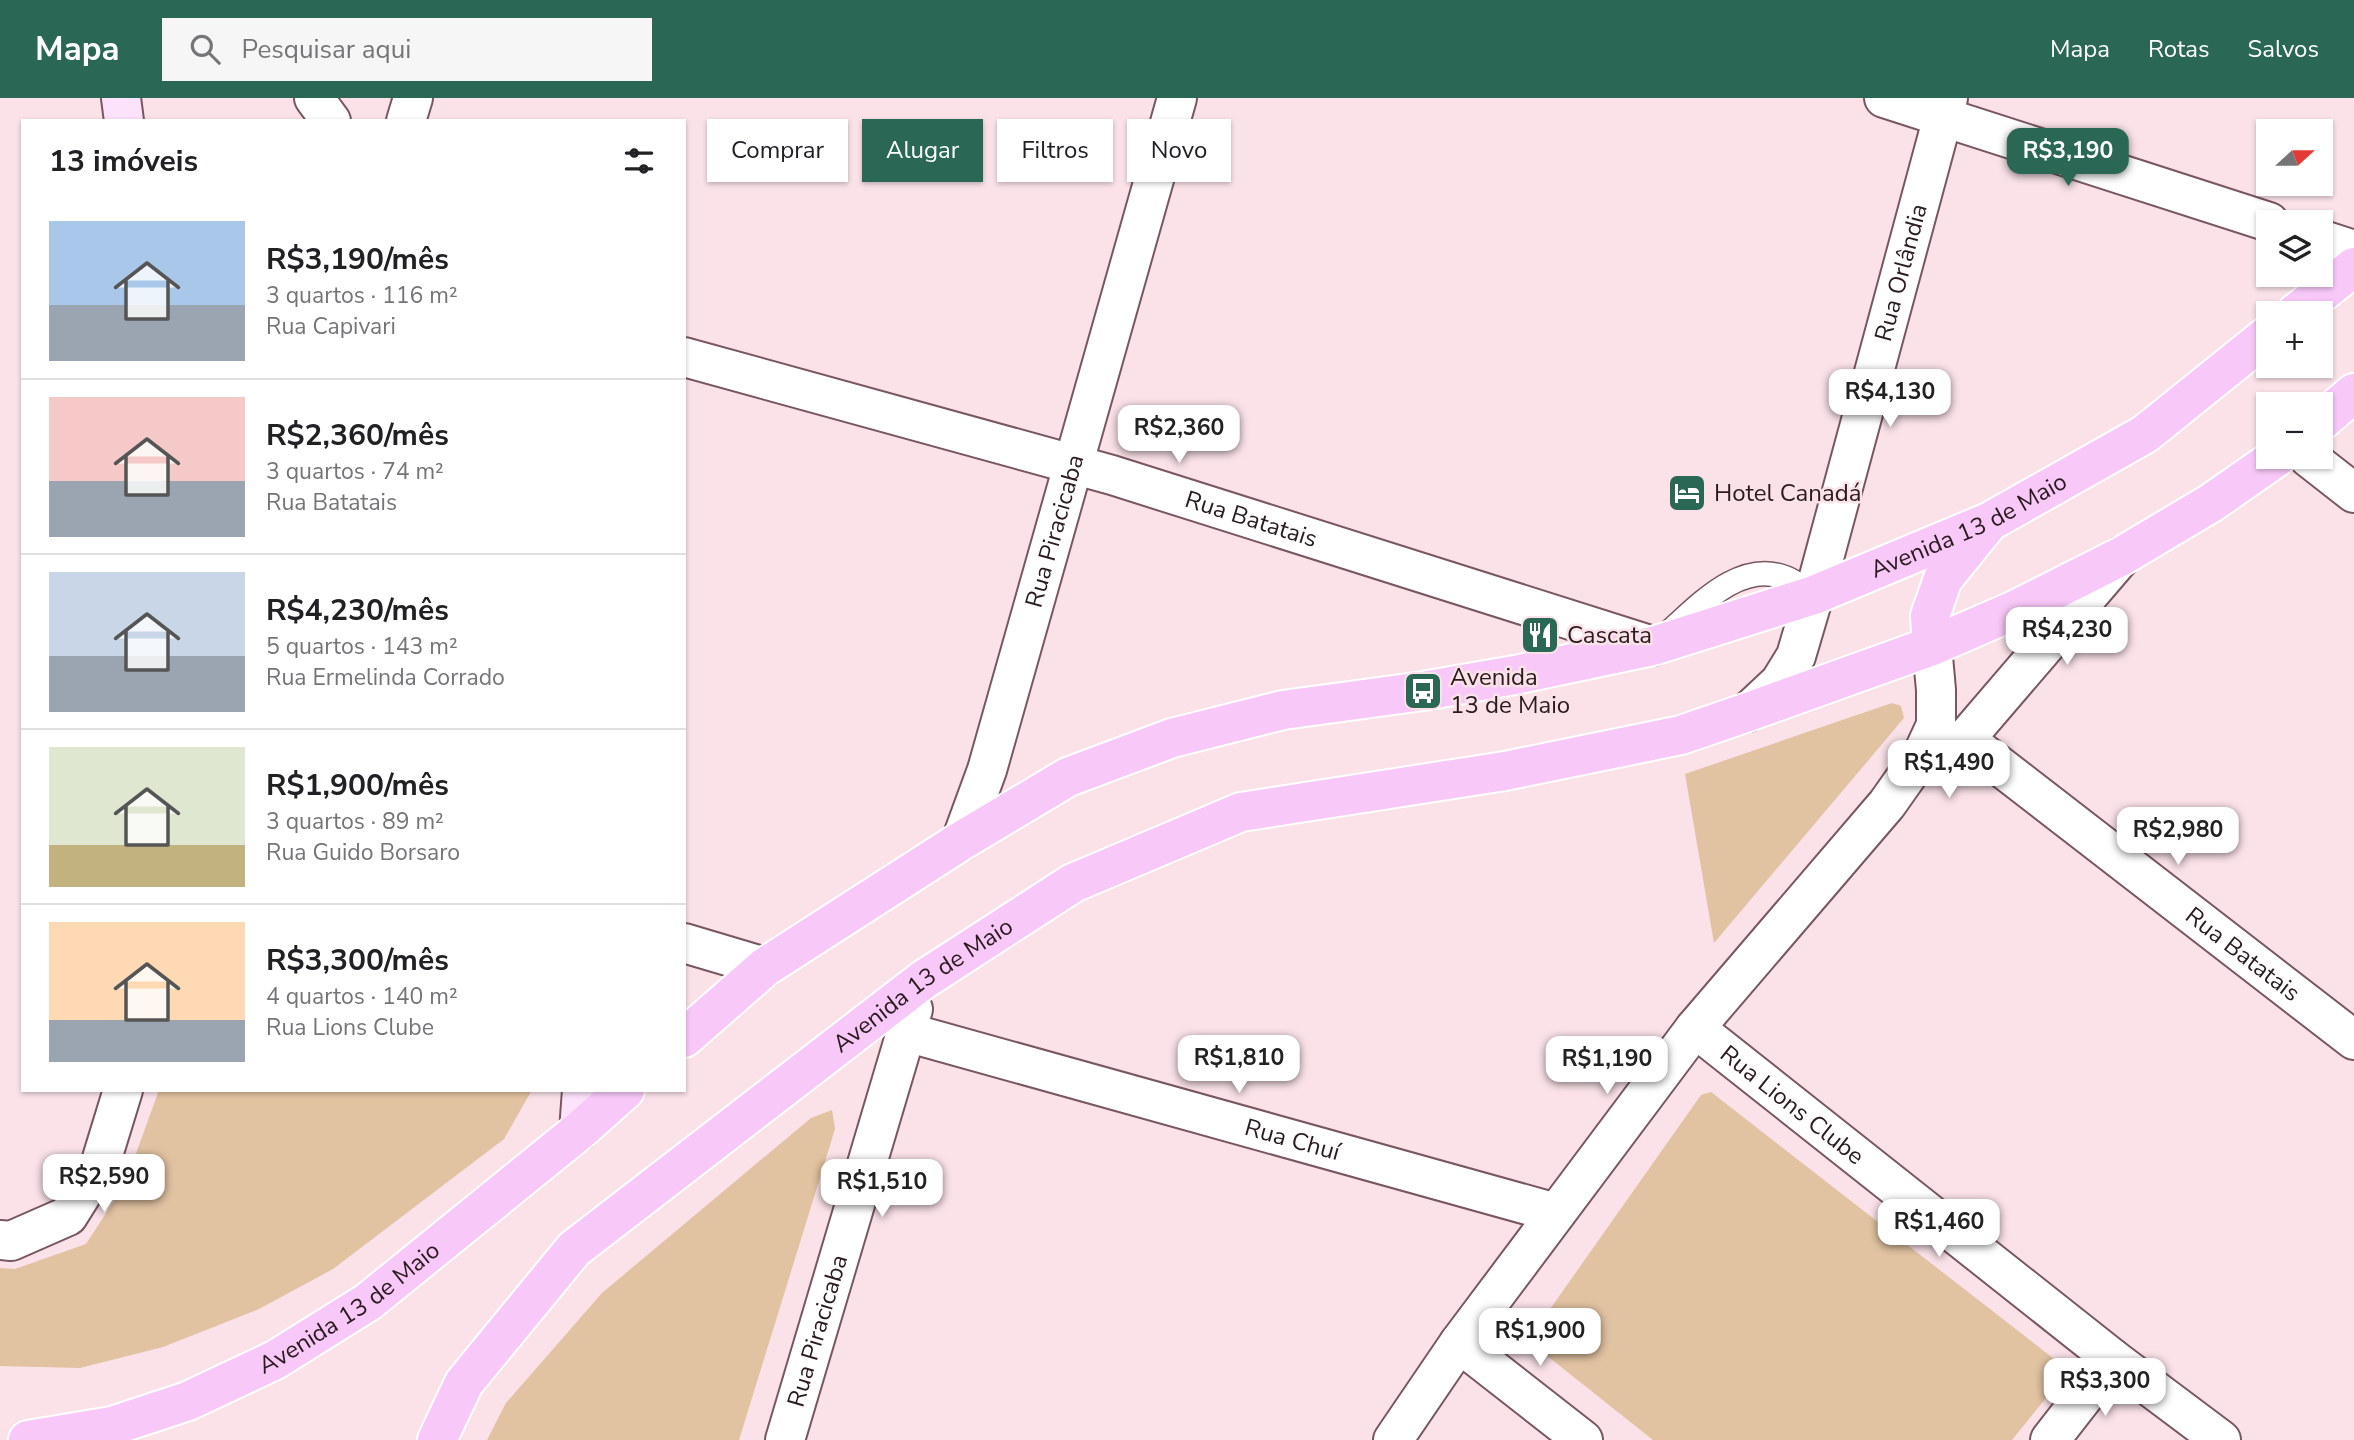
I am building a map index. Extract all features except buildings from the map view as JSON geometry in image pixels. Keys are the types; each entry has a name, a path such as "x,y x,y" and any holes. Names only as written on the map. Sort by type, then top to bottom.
{"main road":[{"path":"2311,301 2354,267"},
{"name":"Avenida 13 de Maio","path":"686,1036 765,967 961,841 1068,778 1172,738 1283,710 1423,691 1653,646 1814,595 1989,522 2145,434 2256,345"},
{"path":"2333,411 2354,393"},
{"name":"Avenida 13 de Maio","path":"437,1440 464,1382 574,1249 923,980 1073,883 1241,812 1505,771 1681,735 1748,712 1932,646 2015,610 2122,556 2211,503 2260,469"},
{"path":"1932,646 1930,616 1943,579 1989,522"},
{"name":"Avenida 13 de Maio","path":"28,1440 112,1426 150,1414 188,1401 275,1360 368,1302 579,1131 623,1092"}],"street":[{"path":"121,98 124,119"},
{"path":"314,98 330,119"},
{"path":"407,119 413,98"},
{"name":"Rua Piracicaba","path":"961,841 986,771 1177,98"},
{"path":"1884,98 1946,107 2256,217"},
{"name":"Rua Orlândia","path":"1748,712 1780,682 1796,656 1946,107"},
{"path":"2333,243 2354,250"},
{"name":"Rua Batatais","path":"686,358 1073,463 1653,646"},
{"path":"2323,469 2354,493"},
{"path":"1887,804 1933,775 1966,740 2122,556"},
{"path":"1393,1440 1459,1343 1695,1028 1887,804 1923,753 1936,725 1932,646"},
{"name":"Rua Batatais","path":"1966,740 2354,1040"},
{"path":"686,944 765,967"},
{"name":"Rua Piracicaba","path":"785,1440 923,980"},
{"name":"Rua Lions Clube","path":"1695,1028 2113,1359 2221,1440"},
{"name":"Rua Chuí","path":"906,1032 1556,1213"},
{"path":"0,1240 10,1241 68,1216 100,1165 122,1092"},
{"path":"579,1131 582,1092"},
{"path":"1459,1343 1584,1440"},
{"path":"2050,1440 2113,1359"}],"shaded area":[{"path":"1892,703 1901,706 1904,718 1714,943 1685,774"},
{"path":"158,1092 531,1092 504,1139 333,1269 259,1309 163,1347 80,1368 0,1366 0,1268 15,1269 86,1244 125,1184"},
{"path":"1711,1092 2058,1362 2062,1378 2012,1440 1653,1440 1536,1347 1536,1329 1701,1095"},
{"path":"832,1110 835,1129 739,1440 487,1440 506,1403 602,1293 811,1118"}],"place":[{"name":"Hotel Canadá","path":"1687,493"},
{"name":"Cascata","path":"1540,635"},
{"name":"Avenida 13 de Maio","path":"1423,691"}]}
